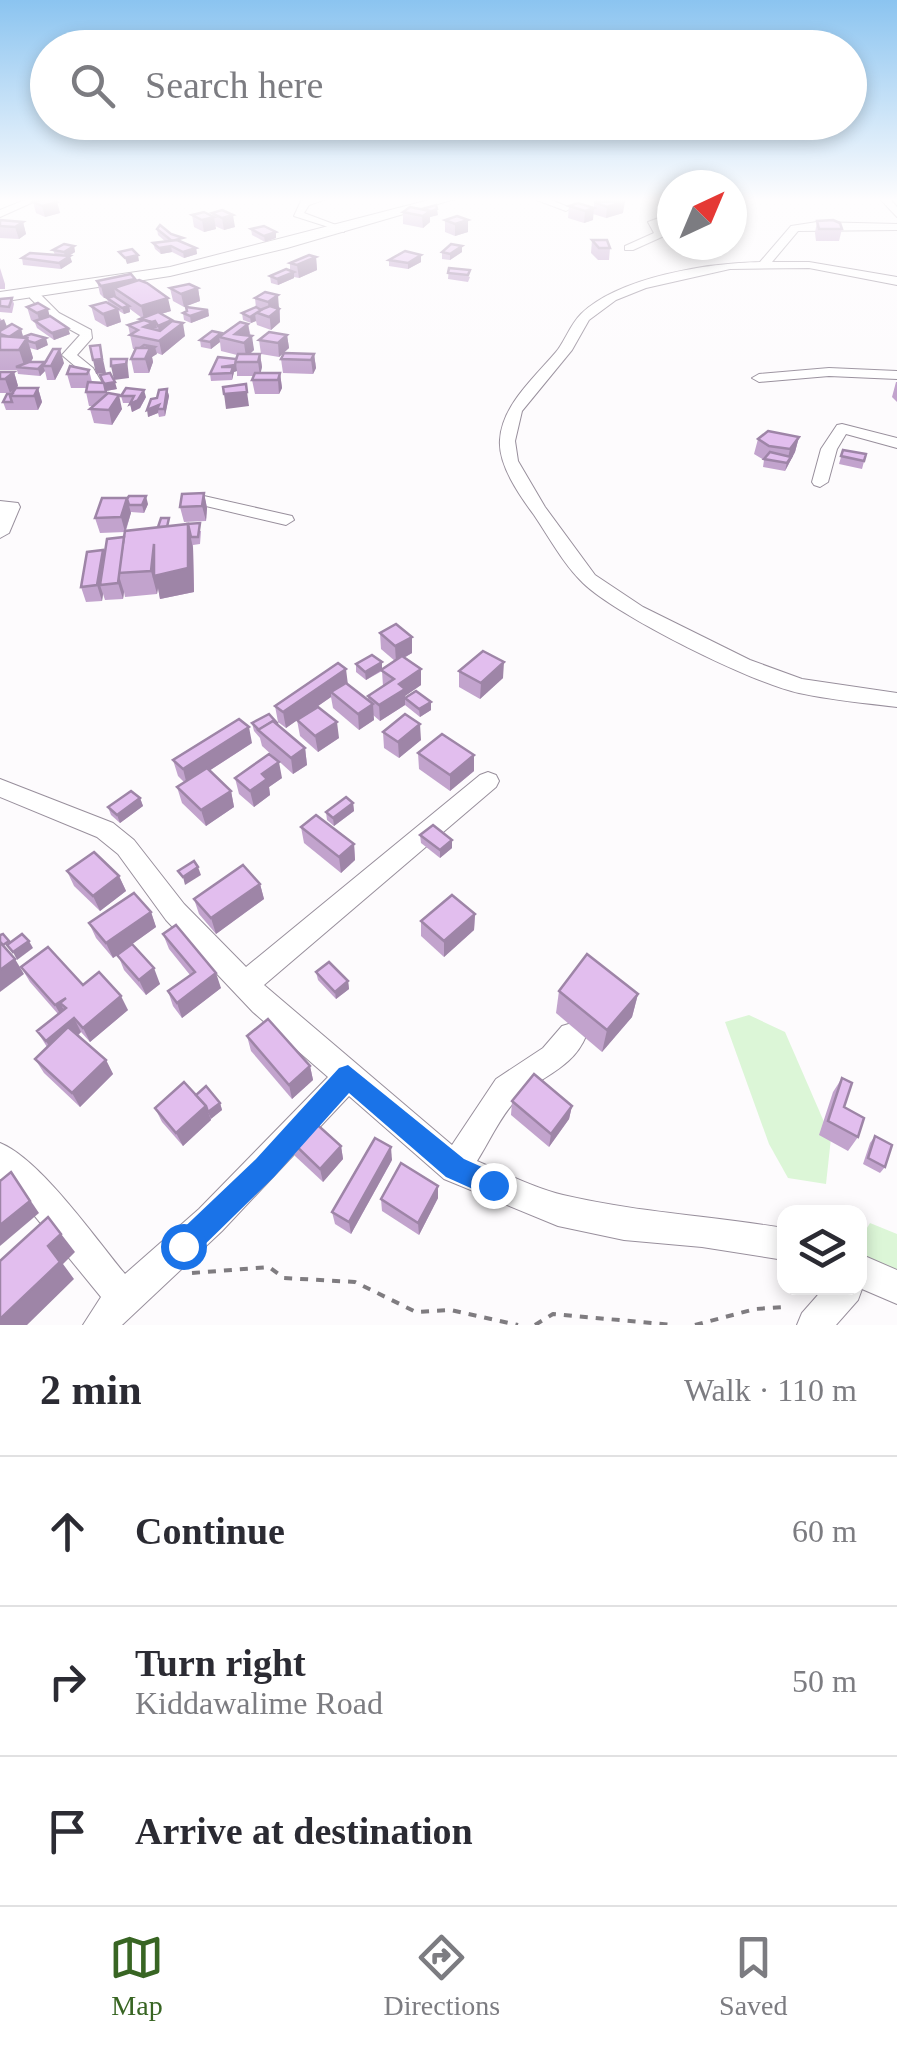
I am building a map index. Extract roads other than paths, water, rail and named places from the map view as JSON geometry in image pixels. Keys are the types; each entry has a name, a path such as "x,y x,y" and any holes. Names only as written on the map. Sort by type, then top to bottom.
{"main road":[{"path":"0,297 154,276 215,261"}],"street":[{"path":"763,266 767,261"},
{"path":"897,281 809,265 710,269 643,286 598,305 584,318 567,347 515,410 507,441 510,461 546,521 589,579 636,610 742,666 799,686 897,700"},
{"path":"34,294 55,316 86,332 86,338 69,355 88,371 98,388"},
{"path":"758,378 829,372 897,375"},
{"path":"820,482 829,449 842,428 897,443"},
{"path":"875,436 897,431"},
{"path":"195,499 224,501 262,517 286,520"},
{"path":"0,506 12,507 0,533"},
{"path":"245,984 488,781"},
{"path":"0,788 115,838 140,863 175,912 245,984 455,1168 558,1210 624,1224 777,1243"},
{"path":"455,1168 506,1089 553,1058 572,1036"},
{"path":"100,1325 122,1296 156,1272 265,1168 348,1076"},
{"path":"0,1158 31,1186 122,1296"},
{"path":"867,1274 897,1288"},
{"path":"800,1316 834,1295"}]}
